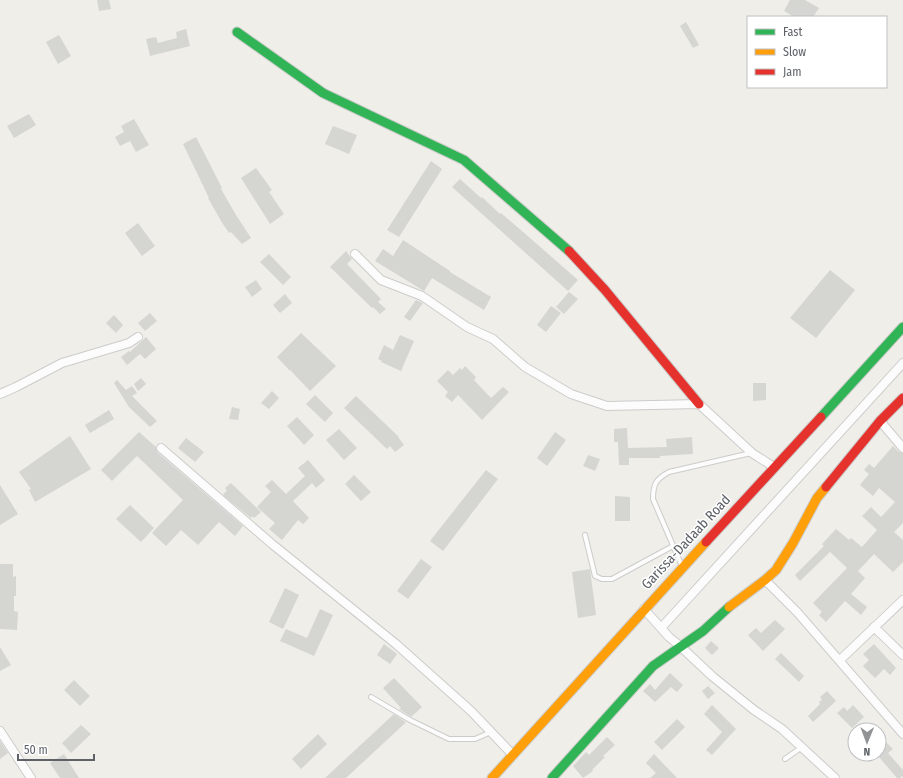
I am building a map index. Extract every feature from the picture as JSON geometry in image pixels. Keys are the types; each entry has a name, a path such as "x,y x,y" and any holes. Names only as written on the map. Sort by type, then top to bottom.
{"main road":[{"path":"237,32 323,93 464,160 574,255 605,290 699,404"},
{"name":"Garissa-Dadaab Road","path":"492,778 682,567 903,327"},
{"path":"552,778 653,666 703,631 722,612 776,570 818,498 880,421 903,398"}],"street":[{"path":"355,254 381,280 422,296 467,327 493,339 525,367 571,394 607,406 699,404 752,453 774,467"},
{"path":"0,394 62,363 128,343 138,337"},
{"path":"661,628 903,363"},
{"path":"880,421 903,448"},
{"path":"161,448 272,544 396,644 472,711 513,755"},
{"path":"765,580 797,612 903,734"},
{"path":"840,660 903,600"},
{"path":"644,609 669,637 735,696 782,729 835,778"},
{"path":"874,627 903,655"},
{"path":"0,731 31,778"}],"lane":[{"path":"682,567 654,499 653,490 658,477 670,472 752,453"},
{"path":"585,535 595,576 602,579 612,579 673,546"},
{"path":"371,697 448,740 475,739 491,732"},
{"path":"785,759 802,747"}],"building":[{"path":"97,0 109,0 111,9 99,11"},
{"path":"790,0 805,0 819,8 814,16 792,16 784,11"},
{"path":"686,22 699,45 693,48 680,26"},
{"path":"186,29 190,46 150,56 146,39 156,37 158,43 177,38 176,32"},
{"path":"59,35 71,56 58,64 46,42"},
{"path":"29,114 36,125 14,138 7,126"},
{"path":"134,119 149,145 136,152 130,141 120,146 115,137 124,132 121,126"},
{"path":"333,126 357,135 349,154 325,144"},
{"path":"196,137 222,188 221,189 251,238 242,244 231,232 229,233 221,221 208,198 183,144"},
{"path":"431,161 442,169 399,237 387,230"},
{"path":"256,168 272,190 269,192 284,214 270,224 241,178"},
{"path":"460,179 578,280 568,291 452,187"},
{"path":"138,223 155,246 142,256 125,233"},
{"path":"403,240 450,272 491,297 484,310 432,278 424,291 375,261 383,249 393,256"},
{"path":"346,251 352,259 347,264 381,299 378,302 386,309 380,314 330,267"},
{"path":"269,254 291,277 283,285 260,262"},
{"path":"830,270 855,290 816,338 790,318"},
{"path":"256,280 262,289 252,297 245,287"},
{"path":"569,292 578,299 564,314 556,307"},
{"path":"285,294 292,303 280,313 273,305"},
{"path":"416,300 423,303 410,321 404,317"},
{"path":"551,306 561,313 546,332 537,325"},
{"path":"150,313 157,321 145,331 138,323"},
{"path":"114,315 123,325 116,333 106,323"},
{"path":"301,333 336,366 310,391 291,371 292,369 290,371 277,357"},
{"path":"400,335 414,341 401,371 381,362 382,361 378,359 384,345 393,350"},
{"path":"146,337 156,349 145,359 140,354 127,365 121,357 129,351 130,352"},
{"path":"465,366 476,377 474,380 491,398 503,387 509,392 482,420 458,395 452,402 445,396 448,392 437,381 448,370 453,375 460,368 462,370"},
{"path":"141,378 146,384 138,391 134,384"},
{"path":"117,380 126,390 132,386 137,393 132,396 157,421 150,427 129,407 114,383"},
{"path":"753,383 766,383 766,400 753,401"},
{"path":"272,391 279,398 269,409 261,403"},
{"path":"315,395 333,413 325,422 306,404"},
{"path":"356,396 399,437 404,445 395,452 390,446 387,449 344,408"},
{"path":"232,407 240,409 238,420 229,419"},
{"path":"109,410 114,419 90,433 85,425"},
{"path":"297,417 314,435 304,445 287,426"},
{"path":"627,428 628,448 667,447 666,439 692,437 693,454 660,456 660,458 629,458 629,465 619,465 618,442 614,442 614,429"},
{"path":"339,429 357,448 344,460 326,440"},
{"path":"139,432 156,447 157,452 243,526 235,536 219,522 198,545 181,530 166,546 152,533 183,500 137,456 112,481 101,470"},
{"path":"555,432 566,440 547,466 537,458"},
{"path":"70,436 91,469 35,502 29,490 31,489 19,472"},
{"path":"186,438 204,452 195,462 178,448"},
{"path":"893,446 899,452 903,453 903,523 894,532 903,540 903,562 893,572 874,554 858,571 865,578 851,594 867,607 861,615 845,601 826,622 819,615 822,612 813,603 847,568 830,552 800,581 795,575 824,546 822,544 836,529 849,540 851,538 862,547 877,530 862,516 871,507 881,517 895,502 879,488 873,496 860,485 869,474 864,470 869,464 874,468"},
{"path":"588,455 600,459 595,471 583,466"},
{"path":"308,460 325,480 316,488 312,483 293,501 309,518 303,524 298,520 282,540 269,529 275,523 257,507 271,492 265,486 272,480 286,494 305,476 298,468"},
{"path":"486,470 498,479 443,551 430,541"},
{"path":"354,475 371,492 361,501 345,484"},
{"path":"231,483 261,512 254,518 252,516 251,518 223,495 227,490 225,488"},
{"path":"0,485 18,514 0,525"},
{"path":"615,496 630,497 630,521 615,521"},
{"path":"130,505 154,528 141,542 116,519"},
{"path":"421,559 432,567 408,599 397,591"},
{"path":"0,564 13,564 13,577 16,576 14,611 18,612 17,630 0,629"},
{"path":"590,569 596,615 578,618 572,572"},
{"path":"285,588 299,595 283,629 269,622"},
{"path":"320,609 333,615 314,656 280,641 286,629 307,638"},
{"path":"775,620 785,629 763,651 748,635 756,628 761,633"},
{"path":"711,641 719,648 712,655 705,648"},
{"path":"384,644 397,654 390,664 377,655"},
{"path":"874,644 896,668 890,675 884,669 875,678 863,666 869,660 863,654"},
{"path":"0,647 11,665 0,671"},
{"path":"781,653 804,676 799,682 775,659"},
{"path":"670,673 683,685 677,692 671,687 655,702 643,691 650,684 655,690"},
{"path":"394,678 422,707 411,717 399,709 401,708 383,688"},
{"path":"74,680 90,696 80,706 64,690"},
{"path":"708,686 715,693 708,699 702,691"},
{"path":"827,691 836,701 813,722 808,716 820,704 819,702 822,700 820,697"},
{"path":"712,705 736,729 712,755 706,750 722,732 704,714"},
{"path":"853,705 864,717 859,722 847,723 837,713 844,707 847,711"},
{"path":"394,714 406,722 346,778 325,778"},
{"path":"677,719 685,727 662,750 654,742"},
{"path":"81,725 91,734 71,753 62,743"},
{"path":"318,734 327,744 301,769 292,759"},
{"path":"607,737 615,745 603,756 605,757 592,770 593,771 583,778 573,766 586,752 589,755"},
{"path":"0,741 8,753 0,759"},
{"path":"887,743 893,749 888,753 903,770 903,776 897,778 883,762 887,762"},
{"path":"64,754 79,778 60,778 50,763"},
{"path":"654,754 677,778 650,778 656,773 646,763"}],"traffic: fast":[{"path":"237,32 323,93 464,160 569,251"},
{"path":"821,417 903,327"},
{"path":"552,778 653,666 703,631 729,607"}],"traffic: slow":[{"path":"729,607 776,570 793,543 817,498 826,487"},
{"path":"492,778 706,542"}],"traffic: jam":[{"path":"569,251 605,290 699,404"},
{"path":"826,487 880,421 903,398"},
{"path":"706,542 821,417"}]}
